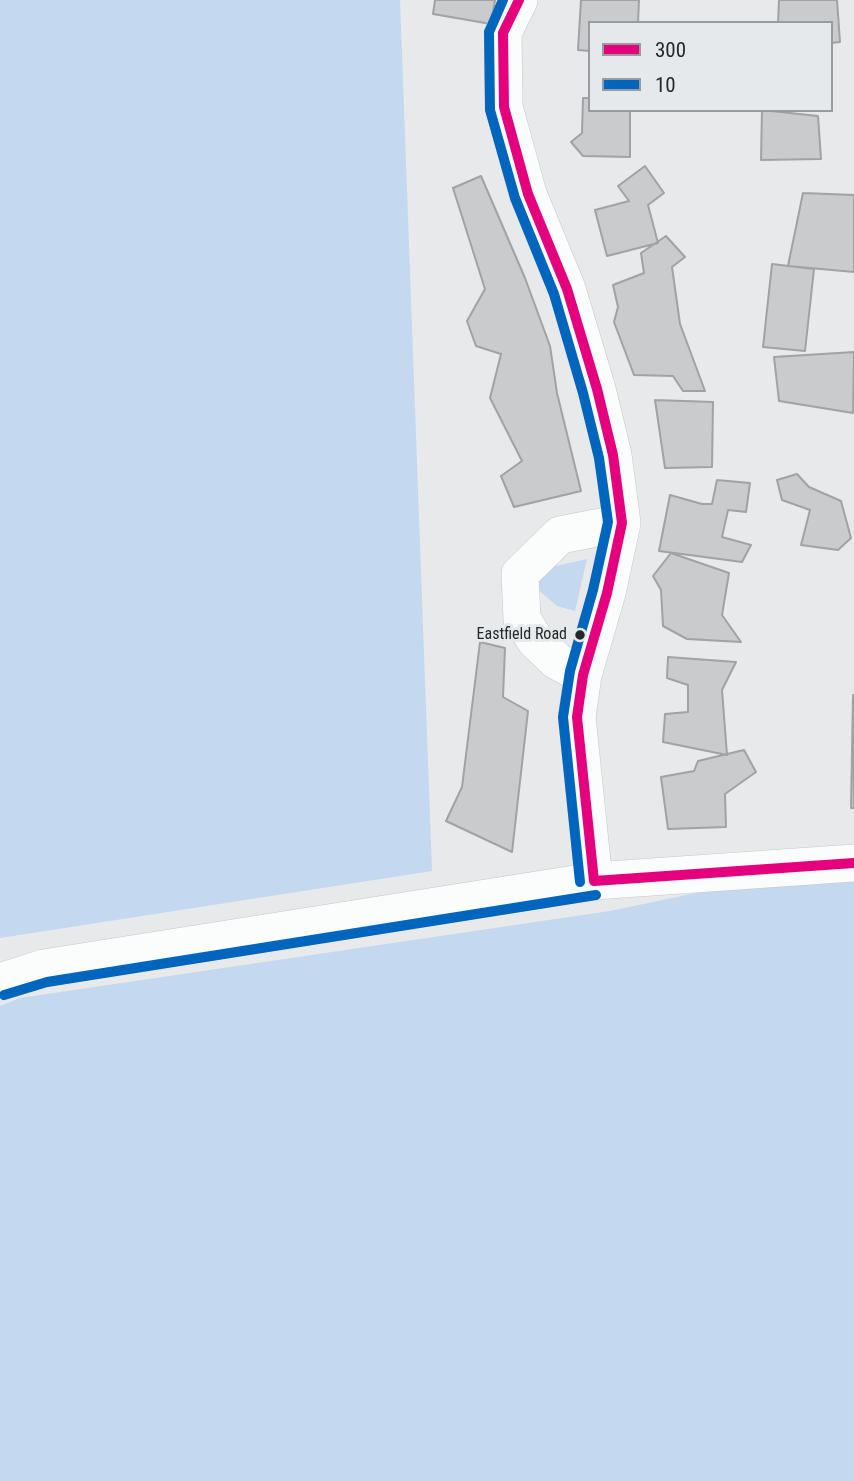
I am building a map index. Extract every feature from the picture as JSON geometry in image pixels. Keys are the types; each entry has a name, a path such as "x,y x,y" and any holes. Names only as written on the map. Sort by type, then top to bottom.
{"street":[{"path":"519,0 503,33 504,107 528,194 567,289 597,389 613,455 622,523 607,593 583,675 577,717 594,881"},
{"path":"583,675 556,661 535,640 522,619 520,574 561,535 622,523"},
{"path":"0,982 44,968 594,881 854,863"}],"shaded area":[{"path":"0,0 400,0 432,871 0,938"},
{"path":"587,559 575,611 557,606 520,574"},
{"path":"839,863 854,863 854,1481 0,1481 0,1006 20,998 610,911"}],"building":[{"path":"435,0 495,0 491,24 433,14"},
{"path":"581,0 639,0 638,21 588,21 588,51 578,50"},
{"path":"779,0 837,0 840,42 833,43 833,21 778,21"},
{"path":"583,98 588,98 588,112 630,112 630,157 583,156 571,142 582,133"},
{"path":"762,112 818,116 821,159 761,160"},
{"path":"645,166 664,193 648,205 658,243 607,256 595,210 629,201 618,186"},
{"path":"481,176 525,278 550,346 557,393 581,491 514,507 501,476 522,461 490,398 501,354 476,346 467,321 485,289 453,188"},
{"path":"803,193 854,195 854,272 788,266"},
{"path":"666,236 685,257 672,267 680,324 705,391 683,391 673,376 634,375 614,322 618,307 613,285 644,273 641,253"},
{"path":"772,264 814,269 805,351 763,347"},
{"path":"854,352 853,413 779,401 774,357"},
{"path":"655,400 713,402 712,467 665,468"},
{"path":"797,474 809,487 841,501 851,538 838,550 801,545 810,510 782,500 777,480"},
{"path":"717,480 750,483 746,512 728,510 722,537 751,545 742,562 659,551 670,495 712,504"},
{"path":"671,553 729,573 722,615 741,642 687,639 663,626 661,590 653,576"},
{"path":"480,642 505,648 503,697 528,711 512,852 446,821 462,787"},
{"path":"668,657 736,662 722,690 727,755 663,742 665,714 688,712 688,685 667,678"},
{"path":"853,695 854,808 851,808"},
{"path":"744,750 756,772 725,794 726,827 668,829 661,777 694,771 698,761"}],"transit line":[{"name":"10","path":"503,0 489,32 490,110 515,198 554,294 583,393 599,458 608,522 593,590 570,671 563,717 580,882"},
{"name":"300","path":"519,0 503,33 504,107 528,194 567,289 597,389 613,455 622,523 607,593 583,675 577,717 594,881"},
{"name":"300","path":"594,881 854,863"},
{"name":"10","path":"4,995 47,982 596,895"}],"place":[{"name":"Eastfield Road","path":"580,635"}]}
